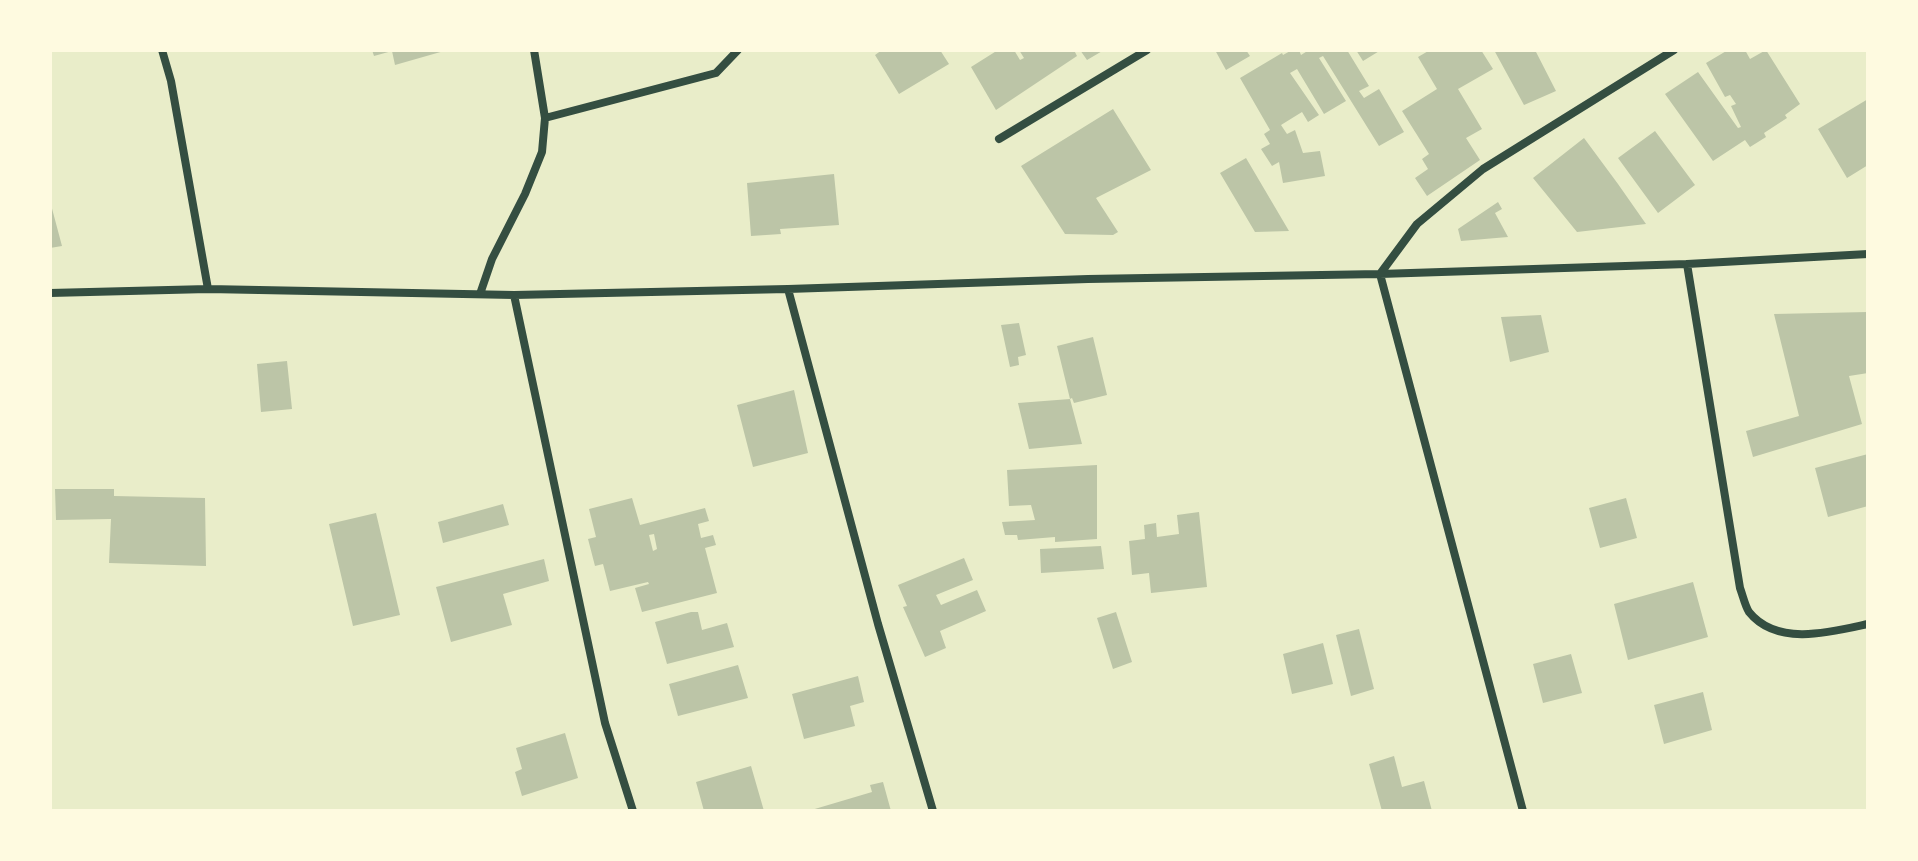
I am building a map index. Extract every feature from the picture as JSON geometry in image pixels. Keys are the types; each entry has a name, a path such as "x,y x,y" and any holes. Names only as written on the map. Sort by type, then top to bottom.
{"street":[{"path":"162,50 171,81 208,289"},
{"path":"480,294 492,259 542,152 545,118 534,50"},
{"path":"545,118 716,73 738,50"},
{"path":"999,139 1147,50"},
{"path":"1380,274 1417,224 1483,169 1674,50"},
{"path":"50,293 208,289 514,295 1380,274 1687,264 1868,254"},
{"path":"1687,264 1740,588 1748,611 1764,624 1789,633 1822,634 1868,624"},
{"path":"1380,274 1523,811"},
{"path":"788,289 878,624 933,811"},
{"path":"514,295 605,723 633,811"}],"building":[{"path":"372,50 444,51 395,65 392,51 374,56"},
{"path":"882,50 940,50 949,64 899,94 875,55"},
{"path":"998,50 1014,50 1020,60 1024,58 1019,50 1074,50 1077,56 996,110 971,67"},
{"path":"1080,50 1104,50 1087,60"},
{"path":"1215,50 1246,50 1250,56 1226,70"},
{"path":"1292,50 1299,50 1301,55 1309,50 1347,50 1369,86 1359,91 1364,98 1379,89 1404,132 1379,146 1323,56 1319,58 1346,101 1324,114 1297,69 1290,73 1319,115 1308,122 1302,112 1281,125 1287,134 1295,130 1303,153 1320,151 1325,176 1283,183 1279,162 1272,166 1261,149 1270,144 1264,134 1270,130 1240,78"},
{"path":"1356,50 1381,50 1363,61"},
{"path":"1430,50 1481,50 1493,69 1458,89 1482,129 1466,138 1480,160 1427,196 1415,178 1428,169 1422,159 1429,154 1402,111 1437,89 1418,57"},
{"path":"1494,50 1535,50 1556,91 1524,105"},
{"path":"1728,50 1745,50 1750,59 1766,50 1800,104 1785,115 1787,118 1764,133 1766,137 1750,147 1745,140 1713,161 1665,94 1698,72 1738,128 1741,127 1731,106 1736,104 1730,95 1725,97 1706,63"},
{"path":"1868,99 1868,165 1847,178 1818,129"},
{"path":"1113,109 1151,170 1096,198 1118,232 1113,235 1065,234 1021,166"},
{"path":"1655,131 1695,185 1658,213 1618,158"},
{"path":"1584,138 1646,224 1577,232 1533,178"},
{"path":"1246,158 1289,231 1255,232 1220,173"},
{"path":"834,174 839,225 780,229 781,234 751,236 747,183"},
{"path":"50,201 62,246 50,248"},
{"path":"1498,202 1502,209 1495,213 1508,237 1461,241 1458,229"},
{"path":"1868,312 1868,373 1849,376 1862,424 1753,457 1746,431 1799,416 1774,314"},
{"path":"1541,315 1549,352 1510,362 1501,317"},
{"path":"1019,323 1026,355 1018,357 1019,365 1010,367 1001,325"},
{"path":"1093,337 1107,395 1074,403 1070,399 1057,346"},
{"path":"287,361 292,409 261,412 257,364"},
{"path":"794,390 808,453 753,467 737,405"},
{"path":"1070,399 1082,444 1029,449 1018,403"},
{"path":"1868,454 1868,506 1828,517 1815,468"},
{"path":"1097,465 1097,539 1055,542 1055,537 1018,540 1017,535 1005,535 1002,522 1035,520 1031,505 1009,506 1007,470"},
{"path":"55,489 114,489 114,496 205,498 206,566 109,563 111,519 56,520"},
{"path":"632,498 640,525 705,508 709,521 698,524 701,538 713,535 716,545 705,548 717,593 642,612 635,588 648,582 610,591 603,564 595,566 588,539 596,537 589,509","holes":["654,534 657,549 653,551 649,535"]},
{"path":"1626,498 1637,538 1600,548 1589,508"},
{"path":"503,504 509,525 443,543 438,522"},
{"path":"1199,512 1207,587 1151,593 1149,573 1132,575 1129,541 1145,539 1144,525 1156,523 1157,537 1179,534 1177,515"},
{"path":"376,513 400,615 353,626 329,524"},
{"path":"1101,546 1104,569 1041,573 1040,549"},
{"path":"964,558 973,580 936,595 941,605 977,590 986,611 940,631 946,648 925,657 903,607 907,606 898,585"},
{"path":"544,559 549,581 503,594 512,625 451,642 436,587"},
{"path":"1693,582 1708,637 1628,660 1614,604"},
{"path":"698,612 702,630 727,623 734,647 667,664 655,622"},
{"path":"1116,612 1132,662 1113,669 1097,618"},
{"path":"1359,629 1374,689 1351,696 1336,635"},
{"path":"1323,643 1333,684 1292,694 1283,654"},
{"path":"1571,654 1582,693 1543,703 1533,664"},
{"path":"738,665 748,698 678,716 669,684"},
{"path":"858,676 864,702 850,706 855,726 804,739 792,694"},
{"path":"1703,692 1712,730 1664,744 1654,705"},
{"path":"565,733 578,778 522,796 515,772 522,769 516,748"},
{"path":"1394,756 1402,787 1424,781 1432,811 1382,811 1369,764"},
{"path":"751,766 764,811 704,811 696,782"},
{"path":"883,782 891,811 808,811 872,792 870,785"}]}
